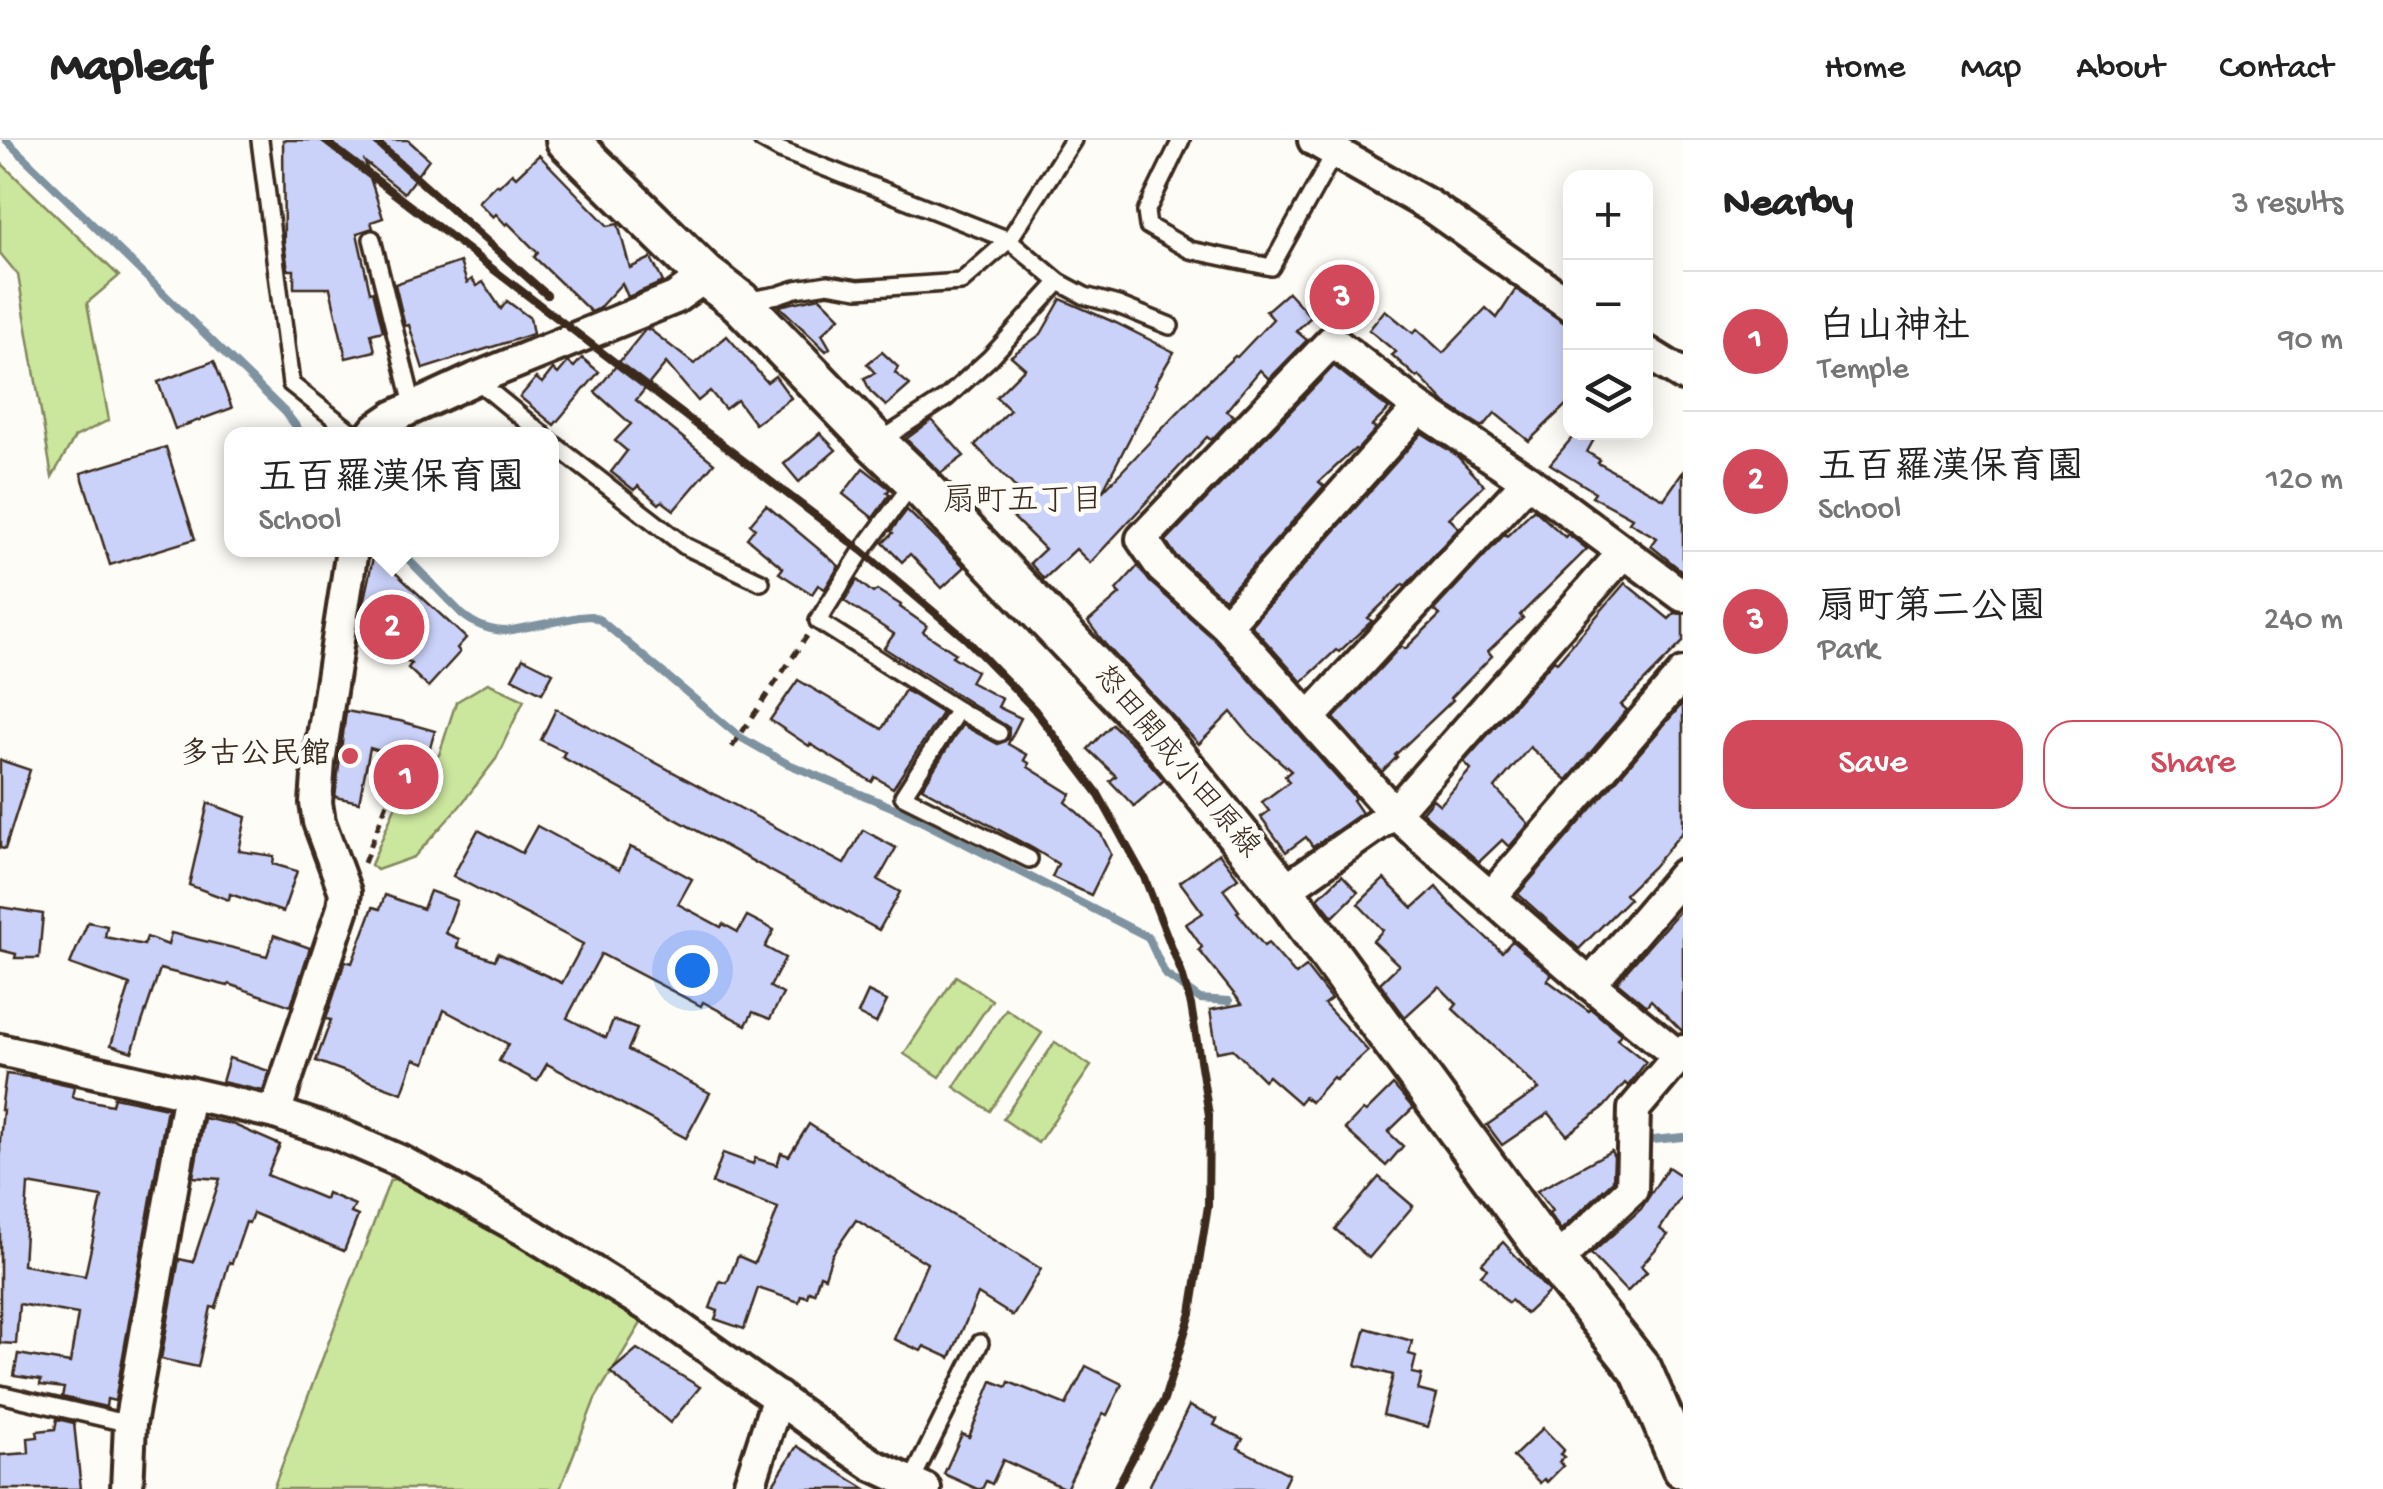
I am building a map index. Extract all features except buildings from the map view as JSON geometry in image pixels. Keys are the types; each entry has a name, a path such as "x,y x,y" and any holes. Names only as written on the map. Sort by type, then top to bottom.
{"main road":[{"name":"怒田開成小田原線","path":"567,140 706,276 740,302 1152,728 1283,891 1555,1262 1640,1370 1683,1467"}],"street":[{"path":"1324,146 1430,206 1563,300"},
{"path":"380,427 475,379 675,298 706,276"},
{"path":"1555,1262 1632,1189 1634,1109 1681,1053 1590,984 1394,814 1226,624 1162,568 1142,538 1332,341 1683,596"},
{"path":"1653,357 1683,376"},
{"path":"1226,624 1420,408"},
{"path":"1310,716 1528,481"},
{"path":"1283,891 1394,814 1624,552"},
{"path":"275,1113 343,908 344,894 316,804 351,557"},
{"path":"1491,897 1683,674"},
{"path":"1590,984 1683,875"},
{"path":"0,1050 275,1113 400,1161 525,1230 658,1312 874,1465 918,1486"},
{"path":"127,1489 130,1424 189,1093"},
{"path":"748,1489 778,1397"}],"lane":[{"path":"260,140 291,384 345,427"},
{"path":"762,140 1009,240 1059,282 1085,296 1170,326"},
{"path":"740,302 828,284 858,289 961,282 1009,240 1073,140"},
{"path":"1182,140 1146,212 1148,226 1190,250 1270,267 1324,146"},
{"path":"372,239 414,408"},
{"path":"876,444 946,398 990,358 1059,282"},
{"path":"475,379 533,427"},
{"path":"559,448 685,546 762,582"},
{"path":"915,480 862,551 818,620 999,733"},
{"path":"958,710 904,796 1030,859"},
{"path":"918,1486 980,1343"},
{"path":"0,1394 130,1424"}],"path":[{"path":"732,747 818,620"},
{"path":"344,894 355,886 404,759"}],"green space":[{"path":"0,162 119,276 87,303 109,420 75,437 52,477 18,275 0,253"},
{"path":"1337,268 1373,292 1343,335 1319,319 1310,303"},
{"path":"488,683 524,700 496,759 414,857 377,870 371,865 411,769 439,755 456,702"},
{"path":"956,976 992,1000 940,1077 904,1054"},
{"path":"1006,1009 1042,1033 990,1111 954,1087"},
{"path":"1055,1042 1091,1066 1038,1143 1003,1119"},
{"path":"397,1179 527,1246 643,1320 595,1399 560,1489 273,1489 390,1180"}],"waterway":[{"path":"6,140 297,427"},
{"path":"406,557 462,614 483,627 507,631 579,617 600,620 740,737 786,763 899,810 1148,937 1165,974 1200,999 1229,1001"},
{"path":"1653,1140 1683,1137"}],"railway":[{"path":"324,140 862,551 966,639 1034,709 1097,792 1145,879 1182,974 1191,1005 1209,1115 1208,1206 1191,1313 1164,1400 1116,1489"},
{"path":"374,140 547,295"}],"place":[{"name":"扇町第二公園","path":"1342,297"},
{"name":"五百羅漢保育園","path":"392,627"},
{"name":"多古公民館","path":"350,756"},
{"name":"白山神社","path":"406,777"}],"district":[{"name":"扇町五丁目","path":"1023,503"}]}
